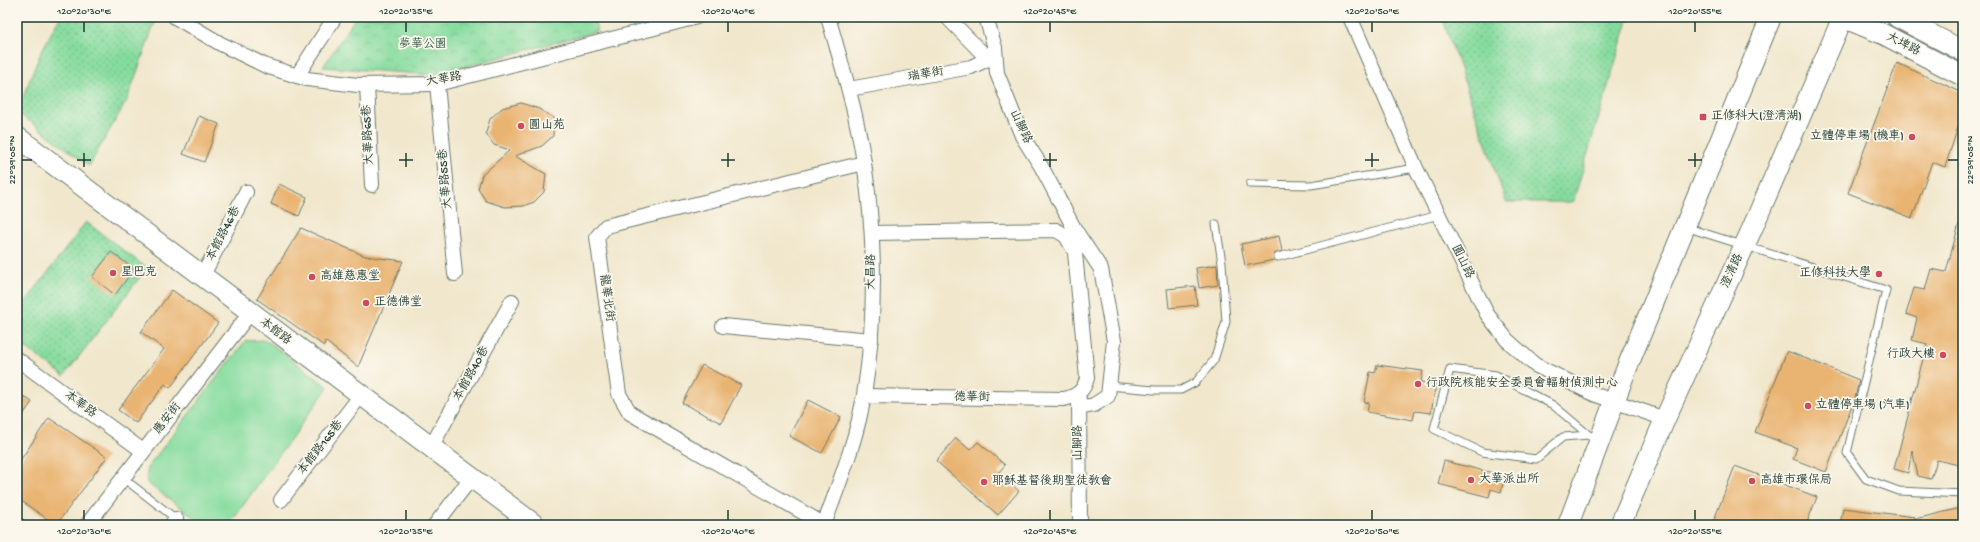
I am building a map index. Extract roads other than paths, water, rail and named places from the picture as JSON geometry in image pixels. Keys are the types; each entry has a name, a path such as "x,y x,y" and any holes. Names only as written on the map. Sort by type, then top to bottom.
{"main road":[{"path":"1568,525 1594,439 1615,401 1771,17"},
{"name":"大埤路","path":"1843,17 1883,34 1963,76"},
{"name":"澄清路","path":"1620,525 1665,419 1744,246 1843,17"},
{"name":"大埤路","path":"1897,17 1963,51"},
{"name":"本館路","path":"17,137 535,525"}],"street":[{"name":"大華路","path":"175,17 215,40 266,66 307,79 367,85 438,84 697,17"},
{"path":"297,76 335,17"},
{"name":"大昌路","path":"824,525 855,436 864,396 871,340 872,233 864,163 849,89 828,17"},
{"path":"947,17 992,53"},
{"name":"山腳路","path":"986,17 997,73 1022,136 1041,166 1075,230 1101,268 1114,341 1108,396 1094,405 1079,408"},
{"name":"圓山路","path":"1350,17 1416,168 1487,314 1506,340 1535,365 1596,395 1665,419"},
{"name":"瑞華街","path":"849,89 971,67 992,53"},
{"name":"大華路55巷","path":"438,84 455,274"},
{"name":"大華路65巷","path":"367,85 372,185"},
{"name":"龍華北街","path":"824,525 630,413 619,394 597,237 606,226 864,163"},
{"name":"本館路46巷","path":"202,277 246,192"},
{"path":"872,233 1056,230 1066,236 1074,253"},
{"path":"1075,230 1074,253 1087,378 1085,386 1078,394"},
{"name":"本館路40巷","path":"431,446 512,301"},
{"name":"應安街","path":"87,525 250,313"},
{"path":"723,326 871,340"},
{"name":"本華路","path":"17,359 143,451"},
{"name":"山腳路","path":"1078,394 1080,525"},
{"name":"德華街","path":"864,396 1064,399 1078,394"},
{"name":"本館路165巷","path":"281,500 361,395"},
{"path":"435,525 472,477"}],"lane":[{"path":"1250,184 1311,185 1416,168"},
{"path":"1278,257 1439,215"},
{"path":"1109,386 1154,390 1181,390 1196,382 1214,360 1226,322 1222,263 1216,224"},
{"path":"1685,227 1886,290 1847,453 1866,478 1899,491 1963,494"},
{"path":"1450,369 1496,374 1553,405 1594,439 1563,437 1536,459 1482,452 1434,429 1450,369"},
{"path":"123,478 177,523"}],"place":[{"name":"正修科大(澄清湖)","path":"1703,117"},
{"name":"圓山苑","path":"521,126"},
{"name":"立體停車場 (機車)","path":"1912,137"},
{"name":"星巴克","path":"113,273"},
{"name":"正修科技大學","path":"1879,274"},
{"name":"高雄慈惠堂","path":"312,277"},
{"name":"正德佛堂","path":"366,303"},
{"name":"行政大樓","path":"1943,355"},
{"name":"行政院核能安全委員會輻射偵測中心","path":"1418,384"},
{"name":"立體停車場 (汽車)","path":"1808,406"},
{"name":"大華派出所","path":"1471,480"},
{"name":"高雄市環保局","path":"1752,481"},
{"name":"耶穌基督後期聖徒教會","path":"984,482"}],"park label":[{"name":"夢華公園","path":"423,45"}]}
